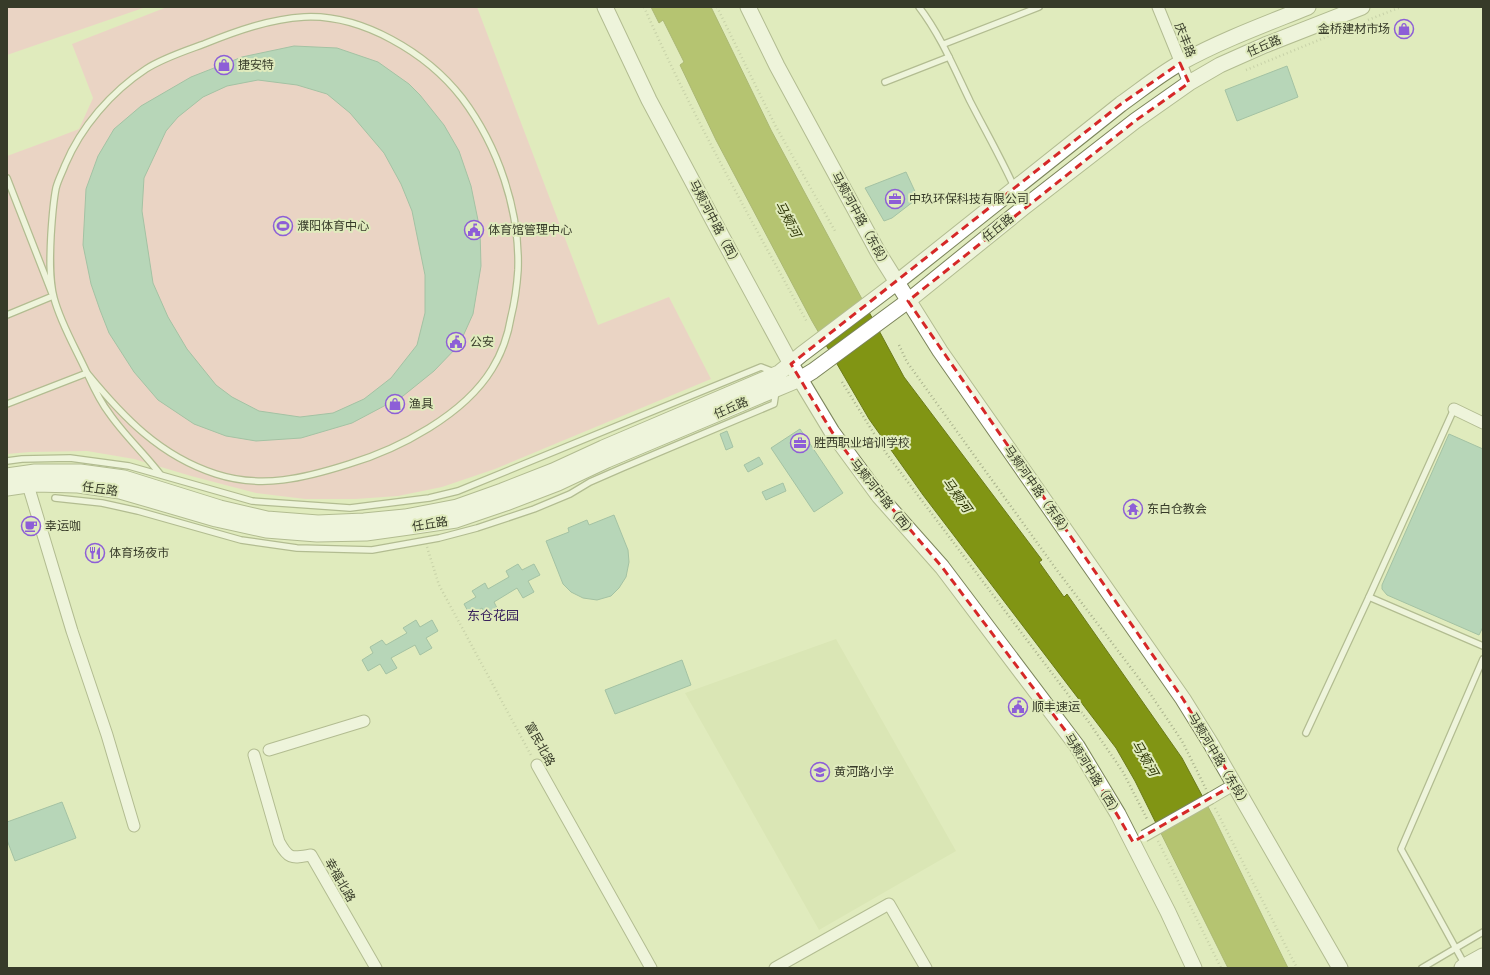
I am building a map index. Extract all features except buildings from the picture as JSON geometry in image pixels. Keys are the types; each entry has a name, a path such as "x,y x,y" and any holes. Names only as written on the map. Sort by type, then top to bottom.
{"main road":[{"path":"1465,967 1483,958"}],"street":[{"name":"马颊河中路（西）","path":"605,7 649,100 791,364 832,432 879,496 942,567 1077,746 1118,814 1143,835 1194,968"},
{"name":"马颊河中路（东段）","path":"748,7 777,66 850,202 896,283 945,358 1183,699 1212,744 1340,968"},
{"name":"庆丰路","path":"1158,7 1189,82"},
{"name":"任丘路","path":"7,476 35,472 80,472 124,478 220,508 268,519 318,523 405,517 457,507 502,491 779,373 896,283 1121,104 1180,63 1210,48 1308,7"},
{"name":"任丘路","path":"7,488 28,485 78,485 120,491 216,519 266,530 316,534 366,533 456,520 506,503 558,483 607,460 800,379 813,372 908,301 1023,208 1135,121 1189,82 1220,65 1265,45 1362,7"},
{"path":"1454,409 1483,423"},
{"path":"28,485 72,631 134,826"},
{"path":"269,750 364,720"},
{"name":"幸福北路","path":"254,755 279,842 286,854 296,857 311,855 376,968"},
{"name":"富民北路","path":"537,765 651,968"},
{"path":"1143,835 1211,799 1235,784"},
{"path":"775,968 889,904 926,968"}],"lane":[{"path":"920,7 944,44 1023,208"},
{"path":"944,44 1039,7"},
{"path":"53,296 50,257 52,221 57,185 71,151 89,123 113,95 147,68 222,36 264,24 305,17 340,20 371,30 402,45 434,69 460,97 481,128 498,162 509,198 516,232 518,267 515,298 507,335 492,369 470,397 441,420 371,458 295,479 255,482 218,475 187,462 158,446 128,420 87,372"},
{"path":"885,82 949,56"},
{"path":"7,178 68,336 87,372 96,394 108,413 126,436 160,474"},
{"path":"7,315 53,296"},
{"path":"7,461 70,458 130,466 252,501 350,508 429,498 458,491 761,367 779,373"},
{"path":"7,404 87,372"},
{"path":"55,498 102,503 138,511 242,540 297,548 372,550 426,540 477,528 534,509 570,494 590,482 622,468 774,404 776,388"},
{"path":"1306,732 1454,409"},
{"path":"1369,597 1483,646"},
{"path":"1465,967 1401,849 1483,659"},
{"path":"1422,968 1483,932"}],"path":[{"path":"644,7 668,61 700,126 807,322"},
{"path":"717,7 775,125 835,231"},
{"path":"1364,22 1401,7"},
{"path":"1245,70 1342,31"},
{"path":"899,345 907,362 1056,569 1147,689 1182,741 1297,968"},
{"path":"842,382 886,453 1088,720 1119,765 1143,835"},
{"name":"富民北路","path":"426,540 439,585 537,765"},
{"path":"1158,840 1221,968"}],"highlighted area":[{"path":"1180,63 1189,83 1135,121 908,301 1183,699 1235,784 1133,842 1077,746 942,567 861,472 832,432 791,364 1121,104"}],"shaded area":[{"path":"7,7 146,7 7,55"},
{"name":"濮阳体育中心","path":"167,7 477,7 598,325 669,297 711,379 495,469 442,487 398,496 356,499 305,499 256,493 134,459 87,451 7,454 7,156 79,129 93,98 72,44"},
{"name":"黄河路小学","path":"836,639 956,851 819,930 685,693"}],"water":[{"name":"马颊河","path":"651,7 711,7 771,130 904,377 1042,560 1039,562 1064,597 1067,594 1182,758 1214,818 1288,968 1228,968 1135,781 1116,748 923,495 869,419 812,321 716,140 680,65 684,62 663,20 659,23"}],"place":[{"name":"金桥建材市场","path":"1404,29"},
{"name":"捷安特","path":"224,65"},
{"name":"中玖环保科技有限公司","path":"895,199"},
{"name":"濮阳体育中心","path":"283,226"},
{"name":"体育馆管理中心","path":"474,230"},
{"name":"公安","path":"456,342"},
{"name":"渔具","path":"395,404"},
{"name":"胜西职业培训学校","path":"800,443"},
{"name":"东白仓教会","path":"1133,509"},
{"name":"幸运咖","path":"31,526"},
{"name":"体育场夜市","path":"95,553"},
{"name":"顺丰速运","path":"1018,707"},
{"name":"黄河路小学","path":"820,772"}],"district":[{"name":"东仓花园","path":"493,615"}]}
